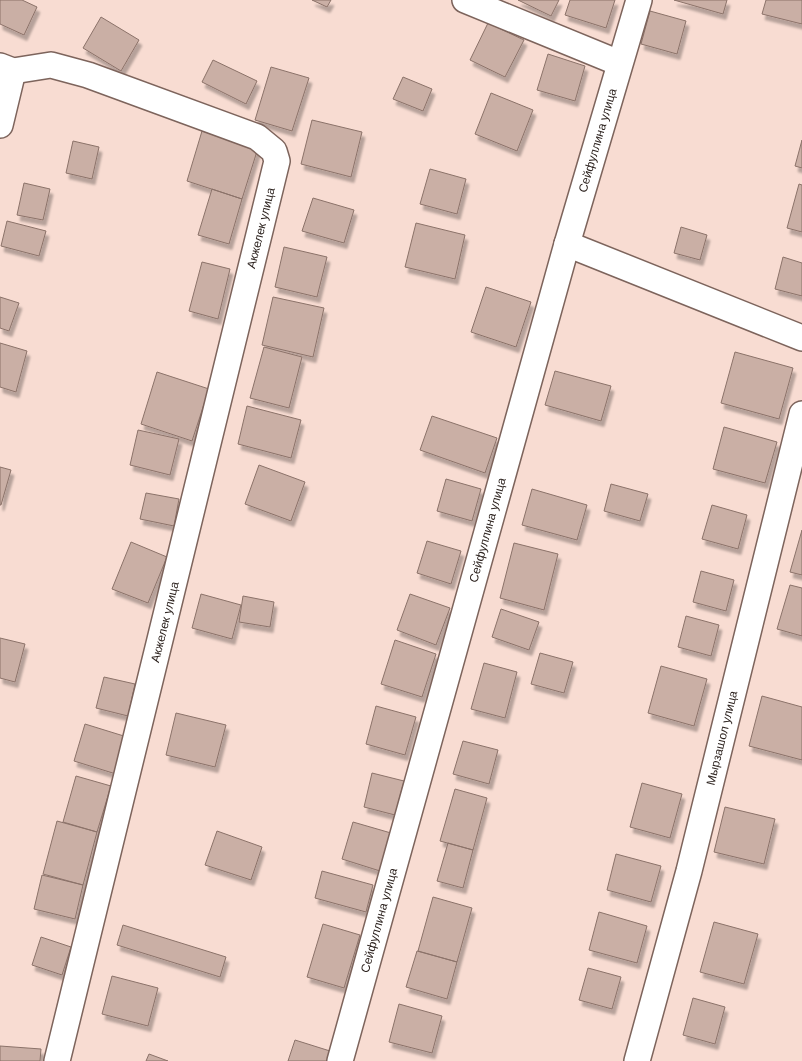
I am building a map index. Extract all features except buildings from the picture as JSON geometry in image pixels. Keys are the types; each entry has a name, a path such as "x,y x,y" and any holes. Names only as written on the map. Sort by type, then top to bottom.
{"street":[{"path":"466,0 619,63"},
{"name":"Сейфуллина улица","path":"340,1061 567,244 639,0"},
{"name":"Акжелек улица","path":"6,68 51,65 88,75 257,137 274,151 277,161 57,1061"},
{"path":"0,125 6,68"},
{"path":"567,244 802,338"},
{"name":"Мырзашол улица","path":"637,1061 689,871 802,414"}]}
